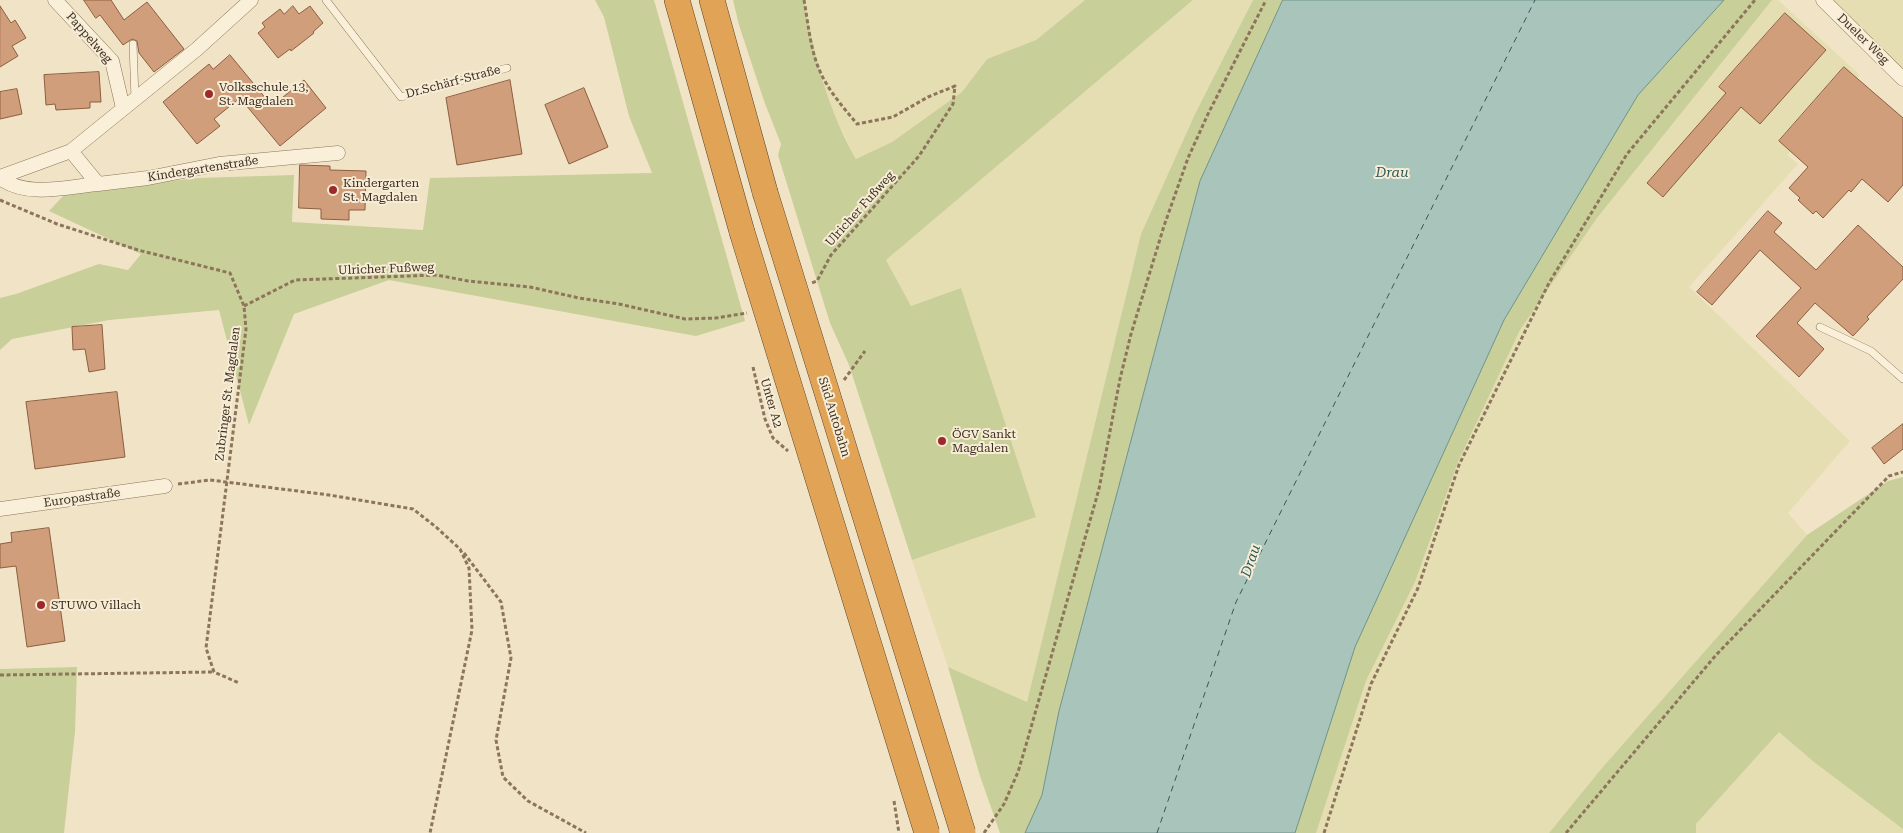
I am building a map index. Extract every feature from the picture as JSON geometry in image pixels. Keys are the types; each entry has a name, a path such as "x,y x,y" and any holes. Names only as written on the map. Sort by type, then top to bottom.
{"highway":[{"path":"677,0 742,232 927,833"},
{"name":"Süd Autobahn","path":"712,0 765,192 963,833"}],"street":[{"name":"Pappelweg","path":"55,0 112,61 123,108"},
{"path":"0,177 71,151 197,49 251,0"},
{"name":"Dueler Weg","path":"1823,0 1903,79"},
{"path":"71,151 98,184"},
{"name":"Kindergartenstraße","path":"0,177 11,186 50,190 148,178 219,164 338,153"},
{"name":"Europastraße","path":"0,509 165,486"}],"lane":[{"name":"Dr.Schärf-Straße","path":"326,0 401,97 506,68"},
{"path":"133,44 135,98"},
{"path":"1820,327 1871,351 1903,379"}],"path":[{"name":"Ulricher Fußweg","path":"804,0 819,69 834,96 857,124 893,117 928,97 955,86 953,104 919,156 831,255 817,281 809,285"},
{"path":"984,833 1004,804 1018,772 1100,489 1120,379 1131,334 1164,226 1188,158 1208,114 1266,0"},
{"path":"1324,833 1371,684 1418,588 1459,465 1549,284 1627,154 1755,0"},
{"name":"Zubringer St. Magdalen","path":"0,200 57,224 129,248 230,273 244,306 246,329 206,648 214,672"},
{"name":"Ulricher Fußweg","path":"244,306 295,280 437,275 468,281 530,287 685,319 716,318 750,312"},
{"name":"Unter A2","path":"753,367 765,419 773,438 793,456"},
{"path":"1566,833 1716,655 1889,476 1903,472"},
{"path":"165,486 210,480 329,494 413,509 436,527 460,549 501,602 511,658 496,740 502,778 528,801 586,833"},
{"path":"430,833 472,630 469,568 460,549"},
{"path":"0,676 214,672 239,683"}],"shaded area":[{"path":"804,0 1085,0 1036,40 987,59 962,92 892,142 856,159 834,114 819,69"},
{"path":"1193,0 1253,0 1195,114 1141,234 1027,702 948,667 912,560 1036,517 961,288 911,306 886,260"},
{"path":"1772,0 1778,0 1860,75 1787,155 1798,164 1689,287 1850,441 1788,513 1807,535 1602,768 1549,833 1316,833 1366,681 1415,582 1458,462 1520,330 1597,218"},
{"path":"1832,0 1903,0 1903,69 1883,50"},
{"path":"1903,638 1903,833 1696,833 1696,824 1779,731 1814,762"}],"green space":[{"path":"595,0 654,0 745,321 696,336 389,280 294,314 249,425 219,310 109,320 12,339 0,350 0,298 99,264 128,270 141,254 49,211 65,194 102,188 199,178 294,175 292,222 423,230 430,178 652,173 629,116 604,17"},
{"path":"733,0 804,0 812,42 823,82 837,121 856,159 892,142 962,92 987,59 1036,40 1085,0 1193,0 886,260 911,306 961,288 1036,517 912,560 849,365 830,323 778,155 781,144 764,101 739,25"},
{"path":"1253,0 1283,0 1200,181 1059,711 1042,795 1025,833 1000,833 980,776 948,667 1027,702 1141,234 1195,114"},
{"path":"1724,0 1772,0 1597,218 1520,330 1458,462 1415,582 1366,681 1316,833 1295,833 1355,647 1504,320 1638,95"},
{"path":"1903,477 1903,829 1814,762 1779,732 1696,824 1696,833 1549,833 1602,768 1807,535 1888,481"},
{"path":"77,667 75,732 64,833 0,833 0,669"}],"water":[{"name":"Drau","path":"1283,0 1724,0 1638,95 1504,320 1355,647 1295,833 1025,833 1042,795 1059,711 1200,181"}],"building":[{"path":"84,0 111,0 124,20 147,2 184,49 154,72 139,53 137,41 132,39 123,45 100,15 96,18"},
{"path":"0,6 11,23 15,20 26,38 12,46 18,56 0,67"},
{"path":"293,6 299,14 310,6 323,23 314,33 291,51 290,49 278,58 258,33 265,27 262,23 280,9 284,14"},
{"path":"1785,13 1826,50 1760,124 1741,107 1663,197 1647,183 1726,93 1719,87"},
{"path":"230,55 272,106 304,80 326,108 280,146 240,98 214,119 220,126 197,144 163,102 209,64 213,69"},
{"path":"1844,67 1903,118 1903,185 1888,202 1862,179 1823,218 1816,211 1813,214 1798,200 1800,198 1789,188 1808,167 1779,141"},
{"path":"99,72 101,102 90,102 90,108 56,110 55,104 46,105 44,75"},
{"path":"510,80 522,154 457,165 446,98"},
{"path":"584,88 608,147 569,164 545,105"},
{"path":"17,89 22,114 0,119 0,92"},
{"name":"Kindergarten St. Magdalen","path":"300,165 330,166 330,170 366,171 365,210 349,210 349,220 321,219 321,209 299,208"},
{"path":"1768,211 1782,223 1774,232 1816,270 1858,225 1903,267 1903,279 1867,317 1869,319 1853,336 1815,303 1797,323 1824,349 1799,377 1756,336 1801,288 1760,250 1712,305 1697,292"},
{"path":"102,325 105,369 89,372 85,349 73,350 72,327"},
{"path":"117,392 125,457 35,469 26,402"},
{"path":"1903,424 1903,449 1884,464 1872,448"},
{"name":"STUWO Villach","path":"49,528 65,641 27,647 16,566 0,568 0,544 12,542 11,533"}],"ferry route":[{"path":"1157,833 1236,602 1535,0"}],"place":[{"name":"Volksschule 13, St. Magdalen","path":"209,94"},
{"name":"Kindergarten St. Magdalen","path":"333,190"},
{"name":"ÖGV Sankt Magdalen","path":"942,441"},
{"name":"STUWO Villach","path":"41,605"}]}
